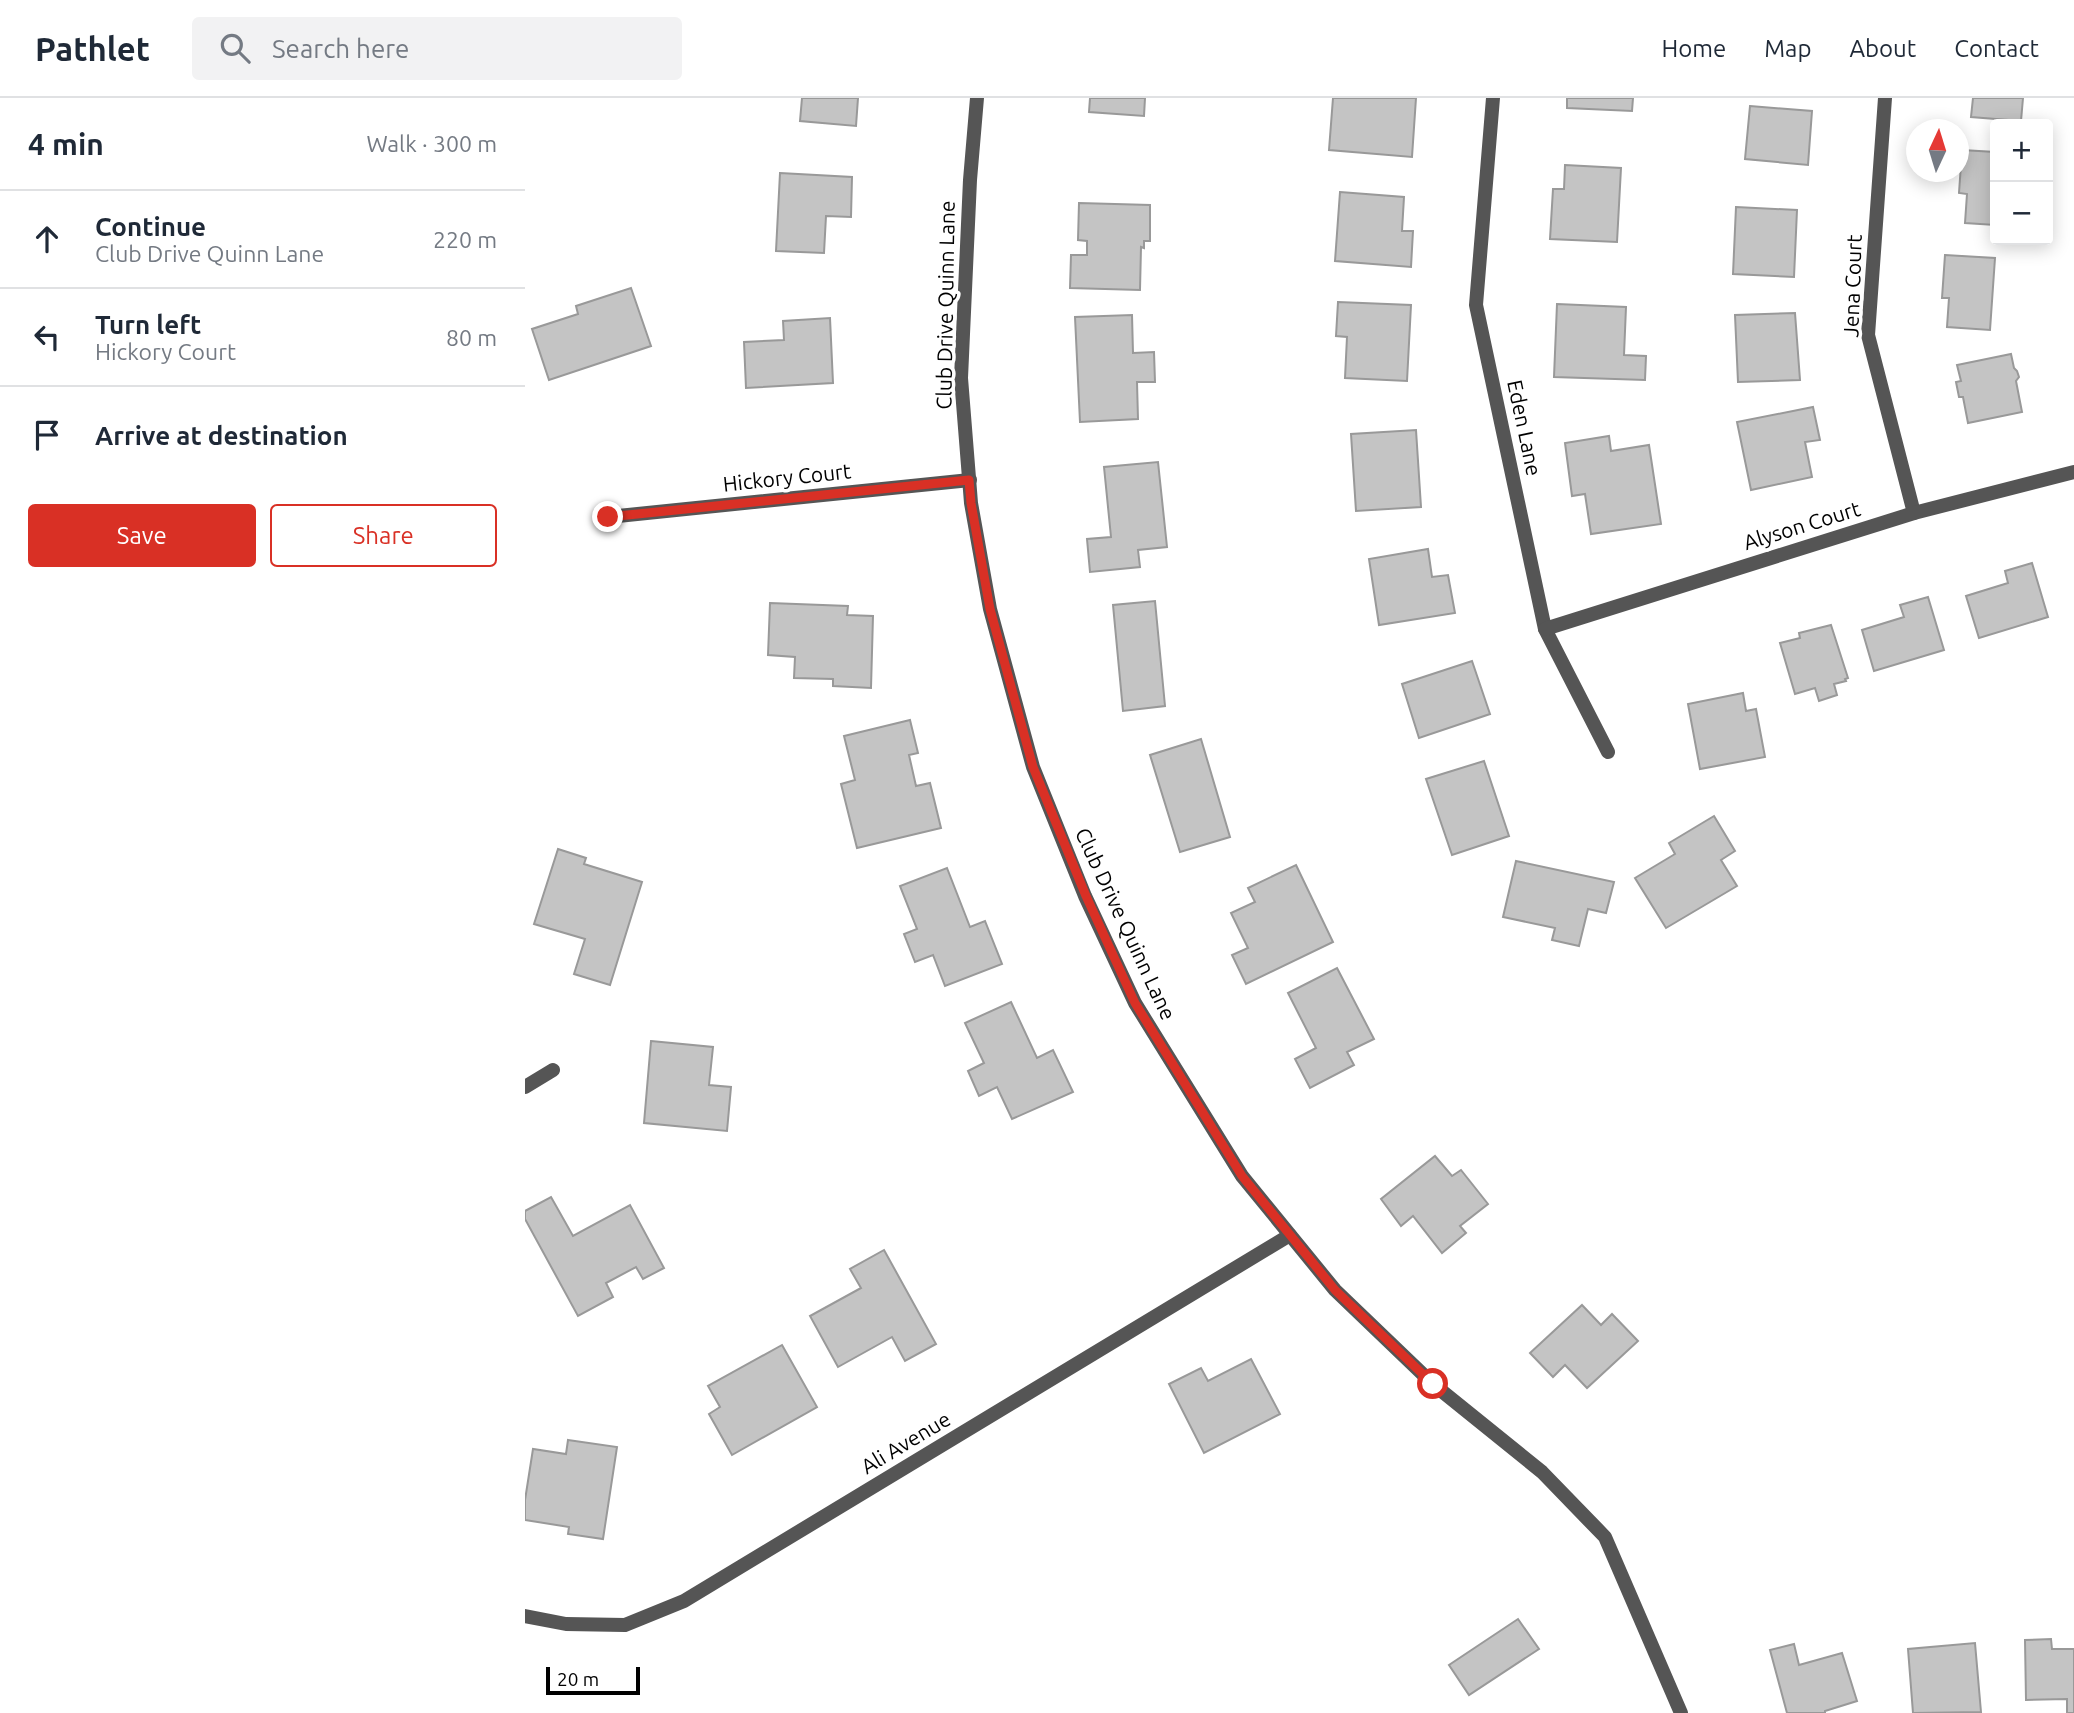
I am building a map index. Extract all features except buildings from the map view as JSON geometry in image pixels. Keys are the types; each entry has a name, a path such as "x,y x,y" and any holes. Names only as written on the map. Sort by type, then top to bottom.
{"street":[{"name":"Club Drive Quinn Lane","path":"977,98 970,180 961,378 971,503 990,609 1033,767 1086,896 1135,1003 1242,1176 1335,1290 1433,1384 1542,1472 1605,1537 1681,1713"},
{"name":"Eden Lane","path":"1493,98 1476,305 1545,629 1608,752"},
{"name":"Jena Court","path":"1885,98 1868,335 1914,513"},
{"name":"Alyson Court","path":"1545,629 1914,513 2074,472"},
{"name":"Hickory Court","path":"608,517 969,480"},
{"path":"525,1087 553,1070"},
{"name":"Ali Avenue","path":"525,1616 566,1624 625,1625 684,1601 1290,1235"}],"route":[{"path":"608,517 969,480 990,609 1033,767 1086,896 1135,1003 1242,1176 1335,1290 1433,1384"}]}
